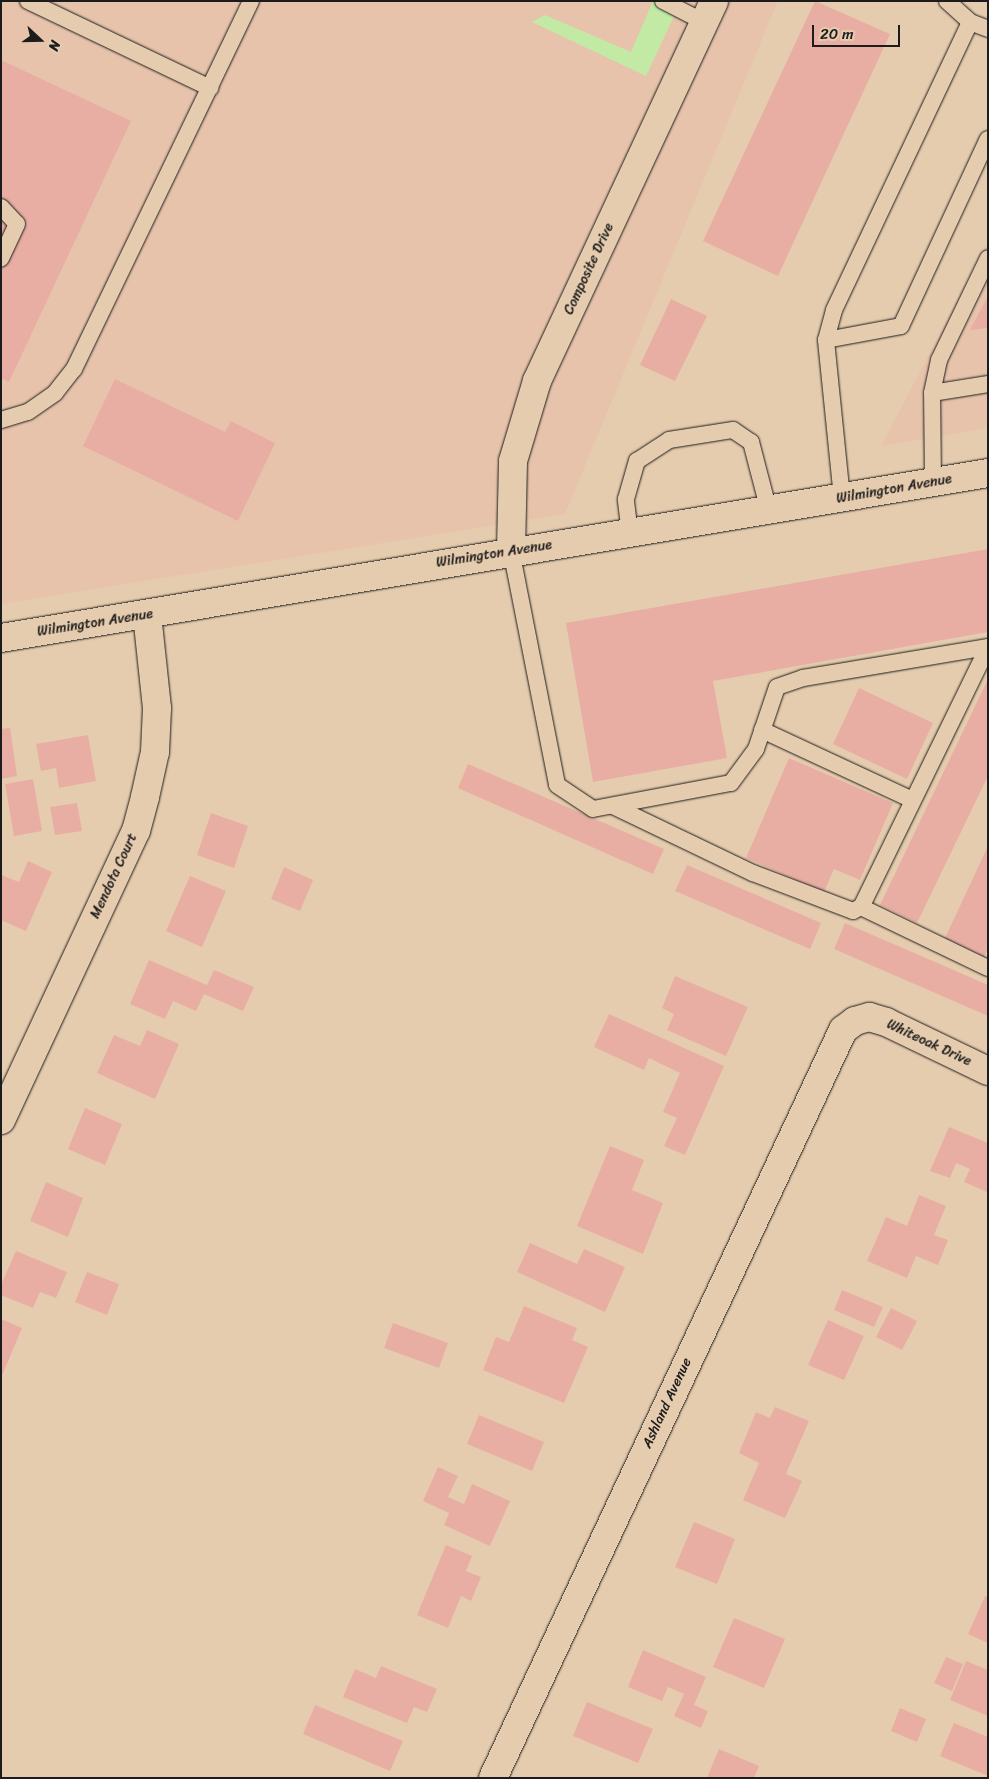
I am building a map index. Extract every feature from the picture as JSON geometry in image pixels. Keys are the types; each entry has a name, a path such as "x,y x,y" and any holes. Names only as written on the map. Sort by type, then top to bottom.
{"street":[{"name":"Composite Drive","path":"511,550 514,461 537,381 709,11"},
{"name":"Wilmington Avenue","path":"1,638 147,615 511,550 630,534 988,473"},
{"name":"Mendota Court","path":"1,1120 136,830 155,752 157,708 147,615"},
{"name":"Whiteoak Drive","path":"843,1030 855,1021 870,1018 886,1022 988,1071"},
{"name":"Ashland Avenue","path":"493,1778 843,1030"}],"lane":[{"path":"28,1 210,88"},
{"path":"1,420 28,412 55,393 74,370 251,1"},
{"path":"663,1 709,11"},
{"path":"947,1 970,22 988,29"},
{"path":"842,498 826,340 834,310 970,22"},
{"path":"826,340 901,326 988,140"},
{"path":"1,207 17,224 1,259"},
{"path":"933,482 932,393 939,360 988,258"},
{"path":"932,393 988,384"},
{"path":"630,534 626,499 637,461 669,440 733,430 751,442 769,511"},
{"path":"511,550 557,785 593,809 731,783 756,749 777,687 803,678 988,647 861,907 854,911 753,872 613,806"},
{"path":"762,730 913,800"},
{"path":"861,907 988,968"}],"shaded area":[{"path":"1,1 778,1 565,514 1,604"},
{"path":"988,243 988,428 881,446"}],"green space":[{"path":"653,1 681,1 646,76 532,22 545,15 631,52"}],"building":[{"path":"815,1 890,34 778,276 703,241"},
{"path":"1,60 131,121 9,382 1,378"},
{"path":"988,296 988,328 970,330"},
{"path":"671,299 707,316 675,381 640,365"},
{"path":"115,379 225,432 231,421 275,443 238,521 83,446"},
{"path":"988,549 988,632 713,681 727,758 593,782 566,623"},
{"path":"988,679 988,776 917,923 880,905"},
{"path":"859,688 933,723 907,779 833,744"},
{"path":"10,728 17,776 1,779 1,729"},
{"path":"88,735 96,781 59,788 56,768 41,771 36,744"},
{"path":"789,758 893,803 860,880 834,869 824,892 746,858"},
{"path":"468,764 664,849 653,874 458,788"},
{"path":"33,779 42,831 14,836 5,784"},
{"path":"77,803 82,831 55,835 50,807"},
{"path":"211,813 248,826 234,868 197,855"},
{"path":"988,846 988,948 984,957 945,938"},
{"path":"28,861 52,872 26,931 1,920 1,875 19,882"},
{"path":"687,865 821,923 810,949 675,891"},
{"path":"284,867 313,880 300,911 271,899"},
{"path":"190,876 226,891 202,947 166,931"},
{"path":"845,923 988,985 988,1016 834,949"},
{"path":"149,960 207,985 214,970 254,987 243,1011 204,994 196,1011 173,1001 165,1019 130,1004"},
{"path":"675,976 748,1007 726,1056 667,1030 674,1014 662,1008"},
{"path":"609,1014 724,1066 685,1155 664,1146 677,1118 663,1112 680,1073 649,1058 644,1070 594,1047"},
{"path":"147,1030 179,1044 155,1099 97,1073 114,1035 140,1046"},
{"path":"85,1108 122,1124 105,1165 68,1149"},
{"path":"949,1127 988,1143 987,1192 964,1182 970,1169 956,1163 950,1178 930,1171"},
{"path":"610,1146 644,1160 632,1190 663,1203 643,1254 577,1226"},
{"path":"46,1182 83,1198 68,1237 30,1221"},
{"path":"919,1195 946,1206 934,1235 948,1240 938,1265 916,1256 907,1278 867,1261 886,1217 907,1226"},
{"path":"530,1243 577,1264 584,1249 625,1267 605,1312 517,1272"},
{"path":"16,1251 67,1272 56,1298 40,1292 33,1308 1,1295 1,1285"},
{"path":"87,1272 119,1284 107,1315 75,1302"},
{"path":"842,1290 883,1307 874,1327 834,1310"},
{"path":"524,1306 577,1328 572,1340 588,1347 564,1403 483,1370 496,1337 509,1342"},
{"path":"891,1308 917,1321 902,1350 876,1337"},
{"path":"1,1319 22,1328 1,1378"},
{"path":"828,1320 864,1336 844,1380 808,1365"},
{"path":"393,1323 448,1343 439,1368 384,1348"},
{"path":"775,1407 809,1421 786,1474 802,1481 785,1518 743,1500 759,1463 739,1453 756,1412 770,1418"},
{"path":"479,1415 544,1442 532,1471 467,1444"},
{"path":"438,1467 458,1476 448,1497 464,1504 472,1484 510,1501 490,1546 444,1525 449,1513 423,1501"},
{"path":"694,1522 735,1539 717,1584 675,1567"},
{"path":"446,1545 472,1556 466,1571 481,1577 471,1601 461,1596 448,1628 417,1615"},
{"path":"985,1596 988,1597 988,1643 968,1634"},
{"path":"734,1618 785,1639 764,1688 713,1667"},
{"path":"643,1650 706,1677 694,1705 708,1711 701,1728 674,1716 684,1694 668,1687 662,1701 628,1687"},
{"path":"946,1657 963,1664 952,1691 934,1683"},
{"path":"966,1661 988,1670 988,1716 950,1700"},
{"path":"381,1666 437,1689 427,1712 414,1707 407,1723 343,1697 355,1669 376,1678"},
{"path":"587,1702 653,1729 638,1763 573,1736"},
{"path":"315,1705 403,1741 390,1771 303,1734"},
{"path":"900,1708 926,1719 917,1742 891,1731"},
{"path":"954,1723 988,1737 988,1776 940,1756"},
{"path":"719,1749 759,1766 754,1778 707,1778"}]}
